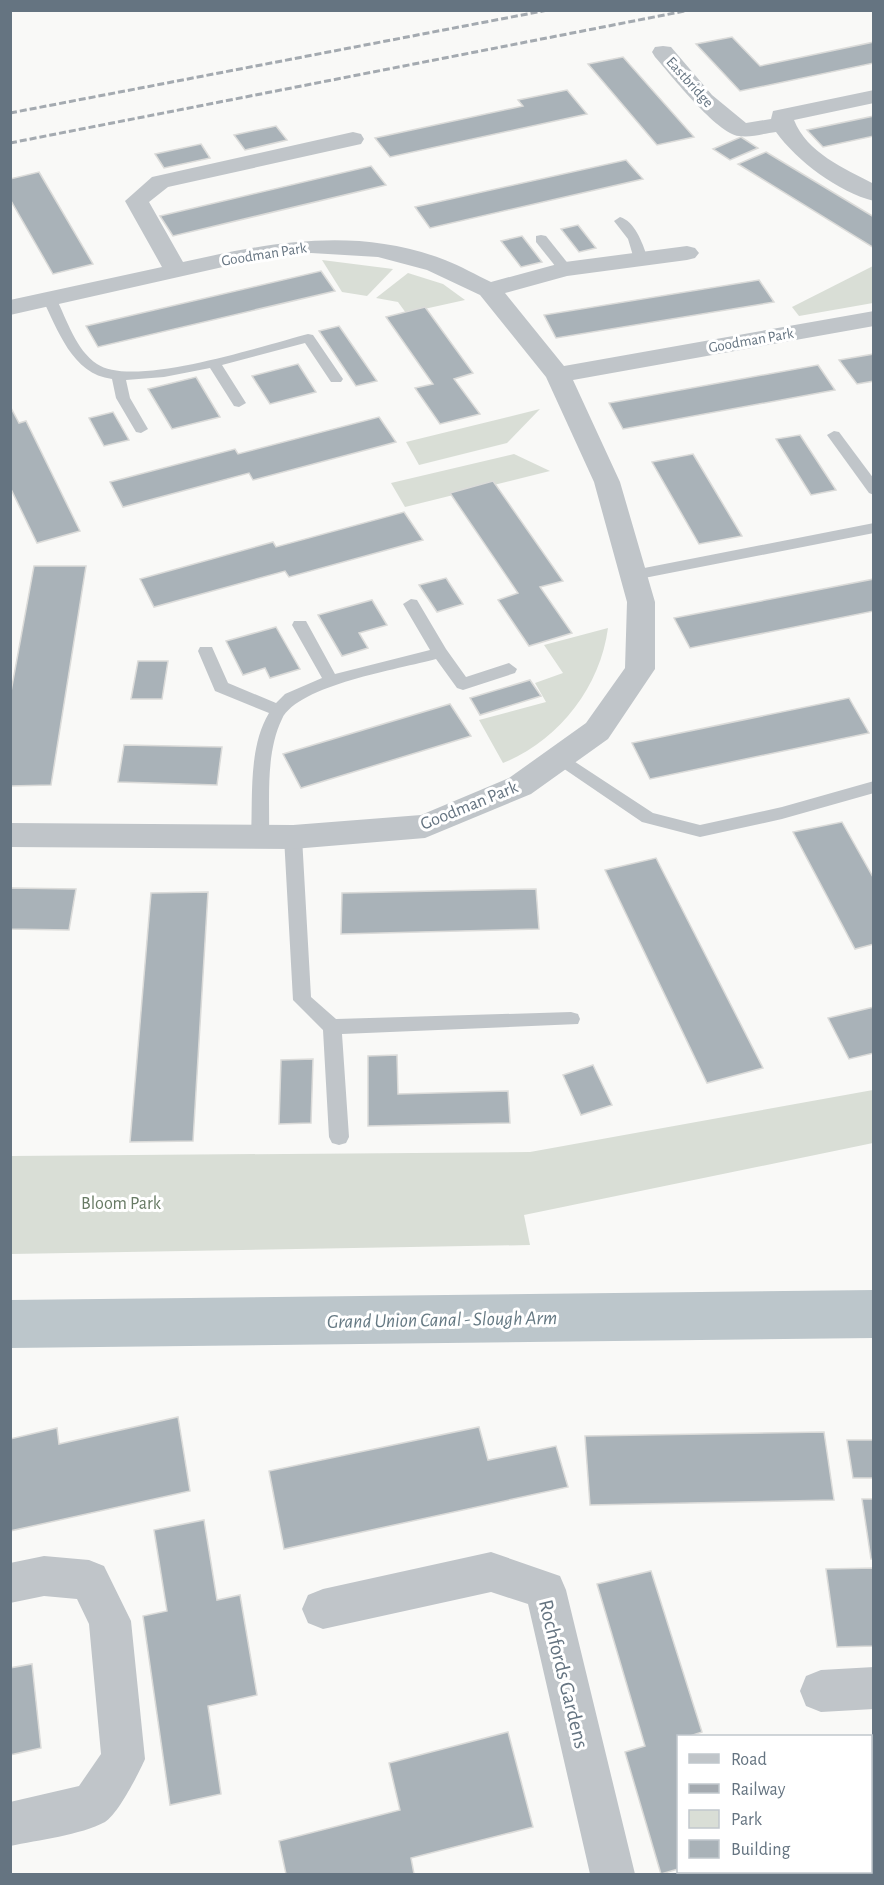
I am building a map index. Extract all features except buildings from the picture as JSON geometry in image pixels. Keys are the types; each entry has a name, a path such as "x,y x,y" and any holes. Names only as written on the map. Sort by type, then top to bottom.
{"street":[{"name":"Eastbridge","path":"663,52 704,100 741,130 783,124"},
{"path":"873,96 781,116 783,124 805,154 873,194"},
{"path":"175,269 136,201 160,182 353,139"},
{"name":"Goodman Park","path":"10,308 175,269 311,246 379,250 436,265 489,290 558,375 607,482 641,602 640,669 597,731 520,786 425,826 293,837 10,836"},
{"path":"489,290 565,269 687,253"},
{"name":"Goodman Park","path":"558,375 873,318"},
{"name":"Rochfords Gardens","path":"323,1609 491,1572 544,1590 613,1875"},
{"path":"10,1583 44,1576 89,1580 110,1621 123,1759 92,1805 10,1824"},
{"path":"821,1691 873,1688"}],"lane":[{"path":"620,221 634,238 641,260"},
{"path":"542,239 565,269"},
{"path":"49,298 81,355 93,369 119,377 140,377 213,362 308,338 336,379"},
{"path":"213,362 239,403"},
{"path":"119,377 123,398 141,429"},
{"path":"834,435 873,490"},
{"path":"634,575 873,528"},
{"path":"411,604 440,653 464,684 509,669"},
{"path":"300,625 332,682"},
{"path":"206,651 221,687 278,710"},
{"path":"260,837 265,759 271,724 278,710 291,698 332,682 440,653"},
{"path":"560,758 648,818 700,831 782,813 873,787"},
{"path":"293,837 302,1000 332,1026 570,1019"},
{"path":"332,1026 339,1137"}],"green space":[{"path":"322,260 393,269 367,296 342,292"},
{"path":"873,266 873,303 799,316 792,307"},
{"path":"408,273 443,284 465,300 406,313 398,302 376,298"},
{"path":"540,409 507,443 419,465 406,442"},
{"path":"514,454 550,471 405,507 391,483"},
{"path":"608,628 596,671 573,710 541,741 503,763 479,720 546,702 535,683 563,673 544,645"},
{"name":"Bloom Park","path":"873,1090 873,1143 524,1215 530,1245 11,1254 11,1156 530,1152"}],"waterway":[{"name":"Grand Union Canal - Slough Arm","path":"10,1324 874,1314"}],"railway":[{"path":"10,113 548,10"},
{"path":"10,143 690,10"}]}
